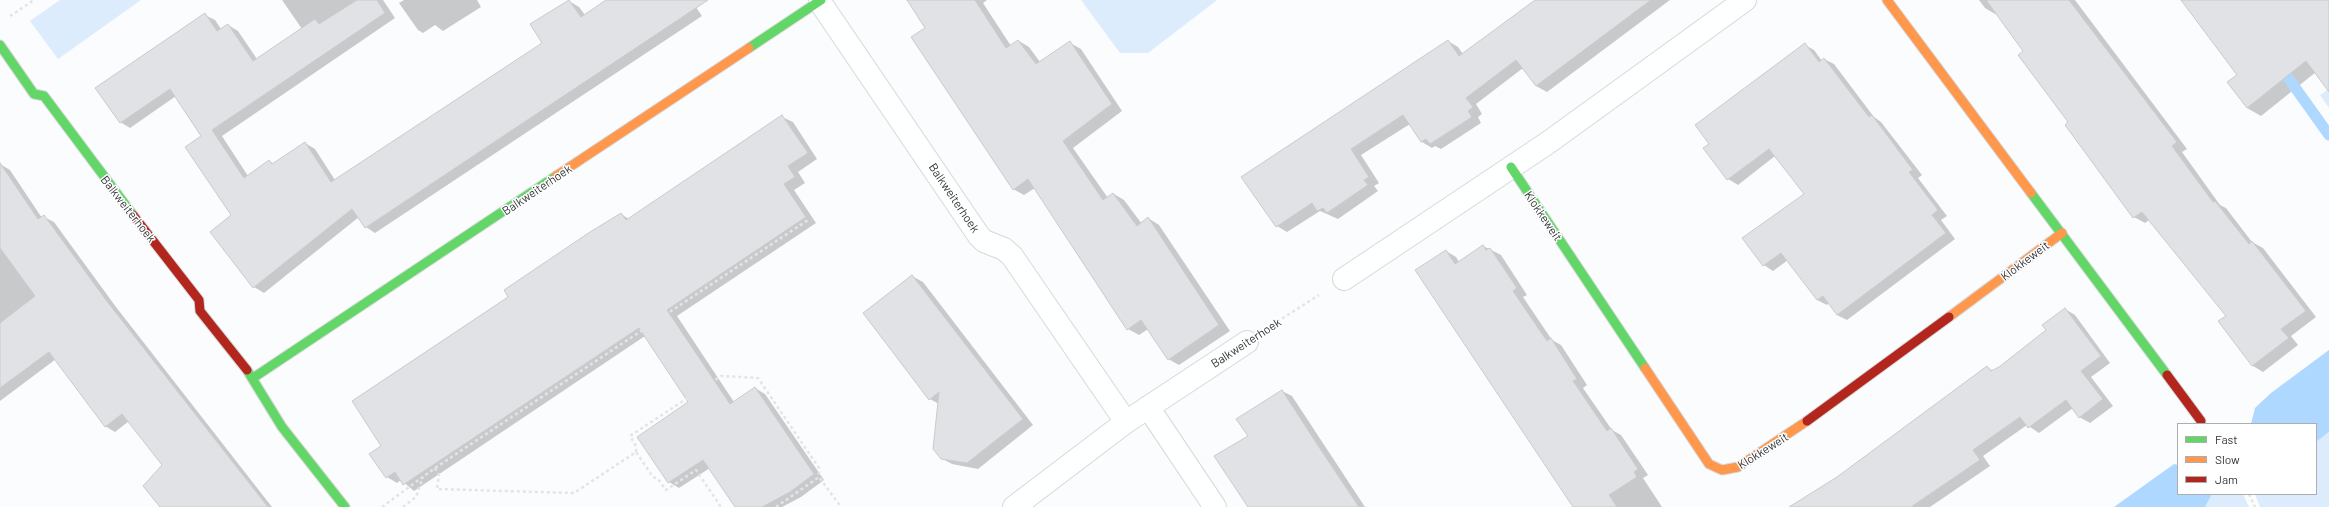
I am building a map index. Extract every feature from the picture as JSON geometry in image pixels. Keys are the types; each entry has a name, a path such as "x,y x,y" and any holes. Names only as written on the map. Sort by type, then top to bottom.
{"street":[{"path":"1344,279 1618,93 1745,0"},
{"name":"Klokkeweit","path":"1887,0 2201,421"},
{"name":"Balkweiterhoek","path":"253,378 820,1 979,236 984,241 1004,249 1012,256 1126,422"},
{"name":"Balkweiterhoek","path":"0,45 34,94 44,96 94,165 199,300 200,311 253,378 282,427 345,507"},
{"name":"Klokkeweit","path":"1511,167 1709,464 1722,470 1738,467 1822,411 2062,233"},
{"name":"Balkweiterhoek","path":"1014,507 1126,422 1247,342"},
{"path":"1148,407 1216,507"}],"path":[{"path":"6,19 34,0"},
{"path":"382,507 434,468 808,220"},
{"name":"Balkweiterhoek","path":"1247,342 1344,279"},
{"path":"721,507 696,470 666,490 658,478 653,477 636,452 636,446 630,436 721,376 758,378 819,468 819,477 841,507"},
{"path":"434,468 439,475 437,488 574,494 636,452"},
{"path":"403,507 416,497 423,477"},
{"path":"776,507 819,477"},
{"path":"2249,495 2255,507"}],"shaded area":[{"path":"60,0 141,0 58,59 30,21"},
{"path":"1081,0 1217,0 1148,53 1120,53"},
{"path":"2329,89 2329,108 2320,95"},
{"path":"2329,432 2329,507 2260,507 2255,495 2317,495 2317,441"},
{"path":"2211,495 2243,495 2249,507 2205,507"}],"water":[{"path":"2329,350 2329,432 2317,441 2317,423 2251,423 2255,408 2271,393"},
{"path":"2174,464 2177,465 2177,495 2211,495 2205,507 2114,507"}],"building":[{"path":"357,0 377,0 385,13 212,130 244,178 269,160 272,164 305,142 331,182 542,43 530,24 569,0 581,17 606,0 708,0 365,228 352,209 253,288 210,232 231,215 185,147 201,136 170,89 120,123 95,88 205,13 217,31 228,24 253,61 315,19 319,24"},
{"path":"907,0 975,0 1006,48 1018,40 1036,64 1070,41 1112,104 1063,141 1103,200 1113,193 1137,226 1148,217 1219,325 1168,360 1141,320 1127,330 1028,179 1013,190 911,37 925,28"},
{"path":"1535,0 1651,0 1536,86 1516,60 1466,98 1473,107 1468,111 1472,117 1430,144 1426,139 1421,142 1403,115 1351,149 1369,177 1364,180 1368,185 1327,213 1323,208 1317,211 1312,203 1276,227 1241,177 1448,40 1459,56"},
{"path":"1986,0 2069,0 2177,142 2172,146 2213,202 2215,201 2249,244 2252,241 2306,311 2281,329 2289,338 2252,366 2218,321 2226,316 2142,212 2133,218 2065,125 2068,122 2018,55 2023,51"},
{"path":"2181,0 2329,0 2329,92 2306,61 2247,108 2227,82 2237,75"},
{"path":"1805,43 1819,62 1824,58 1869,117 1872,115 1913,170 1909,172 1938,210 1932,215 1946,233 1837,315 1823,296 1817,300 1781,253 1763,266 1742,238 1804,194 1769,149 1727,180 1703,148 1709,144 1695,125"},
{"path":"782,115 808,153 788,166 795,177 784,184 806,217 667,310 730,404 755,387 814,474 790,492 762,507 735,507 703,460 668,483 637,437 688,402 639,328 403,485 395,472 386,478 369,454 381,446 352,401 508,297 504,290 590,232 621,213 626,220"},
{"path":"0,163 38,219 44,215 106,300 268,507 160,507 143,486 162,465 122,414 105,427 49,352 0,388 0,323 35,296 0,248"},
{"path":"1483,245 1486,250 1490,248 1517,288 1513,291 1547,341 1551,338 1577,379 1573,381 1607,431 1611,428 1638,469 1634,472 1637,477 1609,495 1617,507 1573,507 1415,270 1446,250 1455,264"},
{"path":"912,275 1023,419 967,463 941,459 933,449 939,392 929,400 863,313"},
{"path":"2065,308 2101,356 2081,371 2103,399 2079,418 2066,400 2028,428 2020,417 1973,450 1980,460 1911,507 1789,507 1837,477 1987,366 1991,371 1999,367 2046,330 2042,325"},
{"path":"1282,390 1359,507 1248,507 1214,456 1248,436 1236,419"}],"waterway":[{"path":"2279,65 2329,135"}],"traffic: fast":[{"path":"749,48 821,0"},
{"path":"0,45 34,94 44,96 133,215"},
{"path":"1511,167 1645,368"},
{"path":"253,378 556,176"},
{"path":"2031,193 2167,375"},
{"path":"247,370 282,427 345,507"}],"traffic: slow":[{"path":"1887,0 2031,193"},
{"path":"556,176 749,48"},
{"path":"1949,317 2062,233"},
{"path":"1645,368 1709,464 1722,470 1738,467 1807,421"}],"traffic: jam":[{"path":"133,215 199,300 200,311 247,370"},
{"path":"1807,421 1949,317"},
{"path":"2167,375 2201,421"}]}
